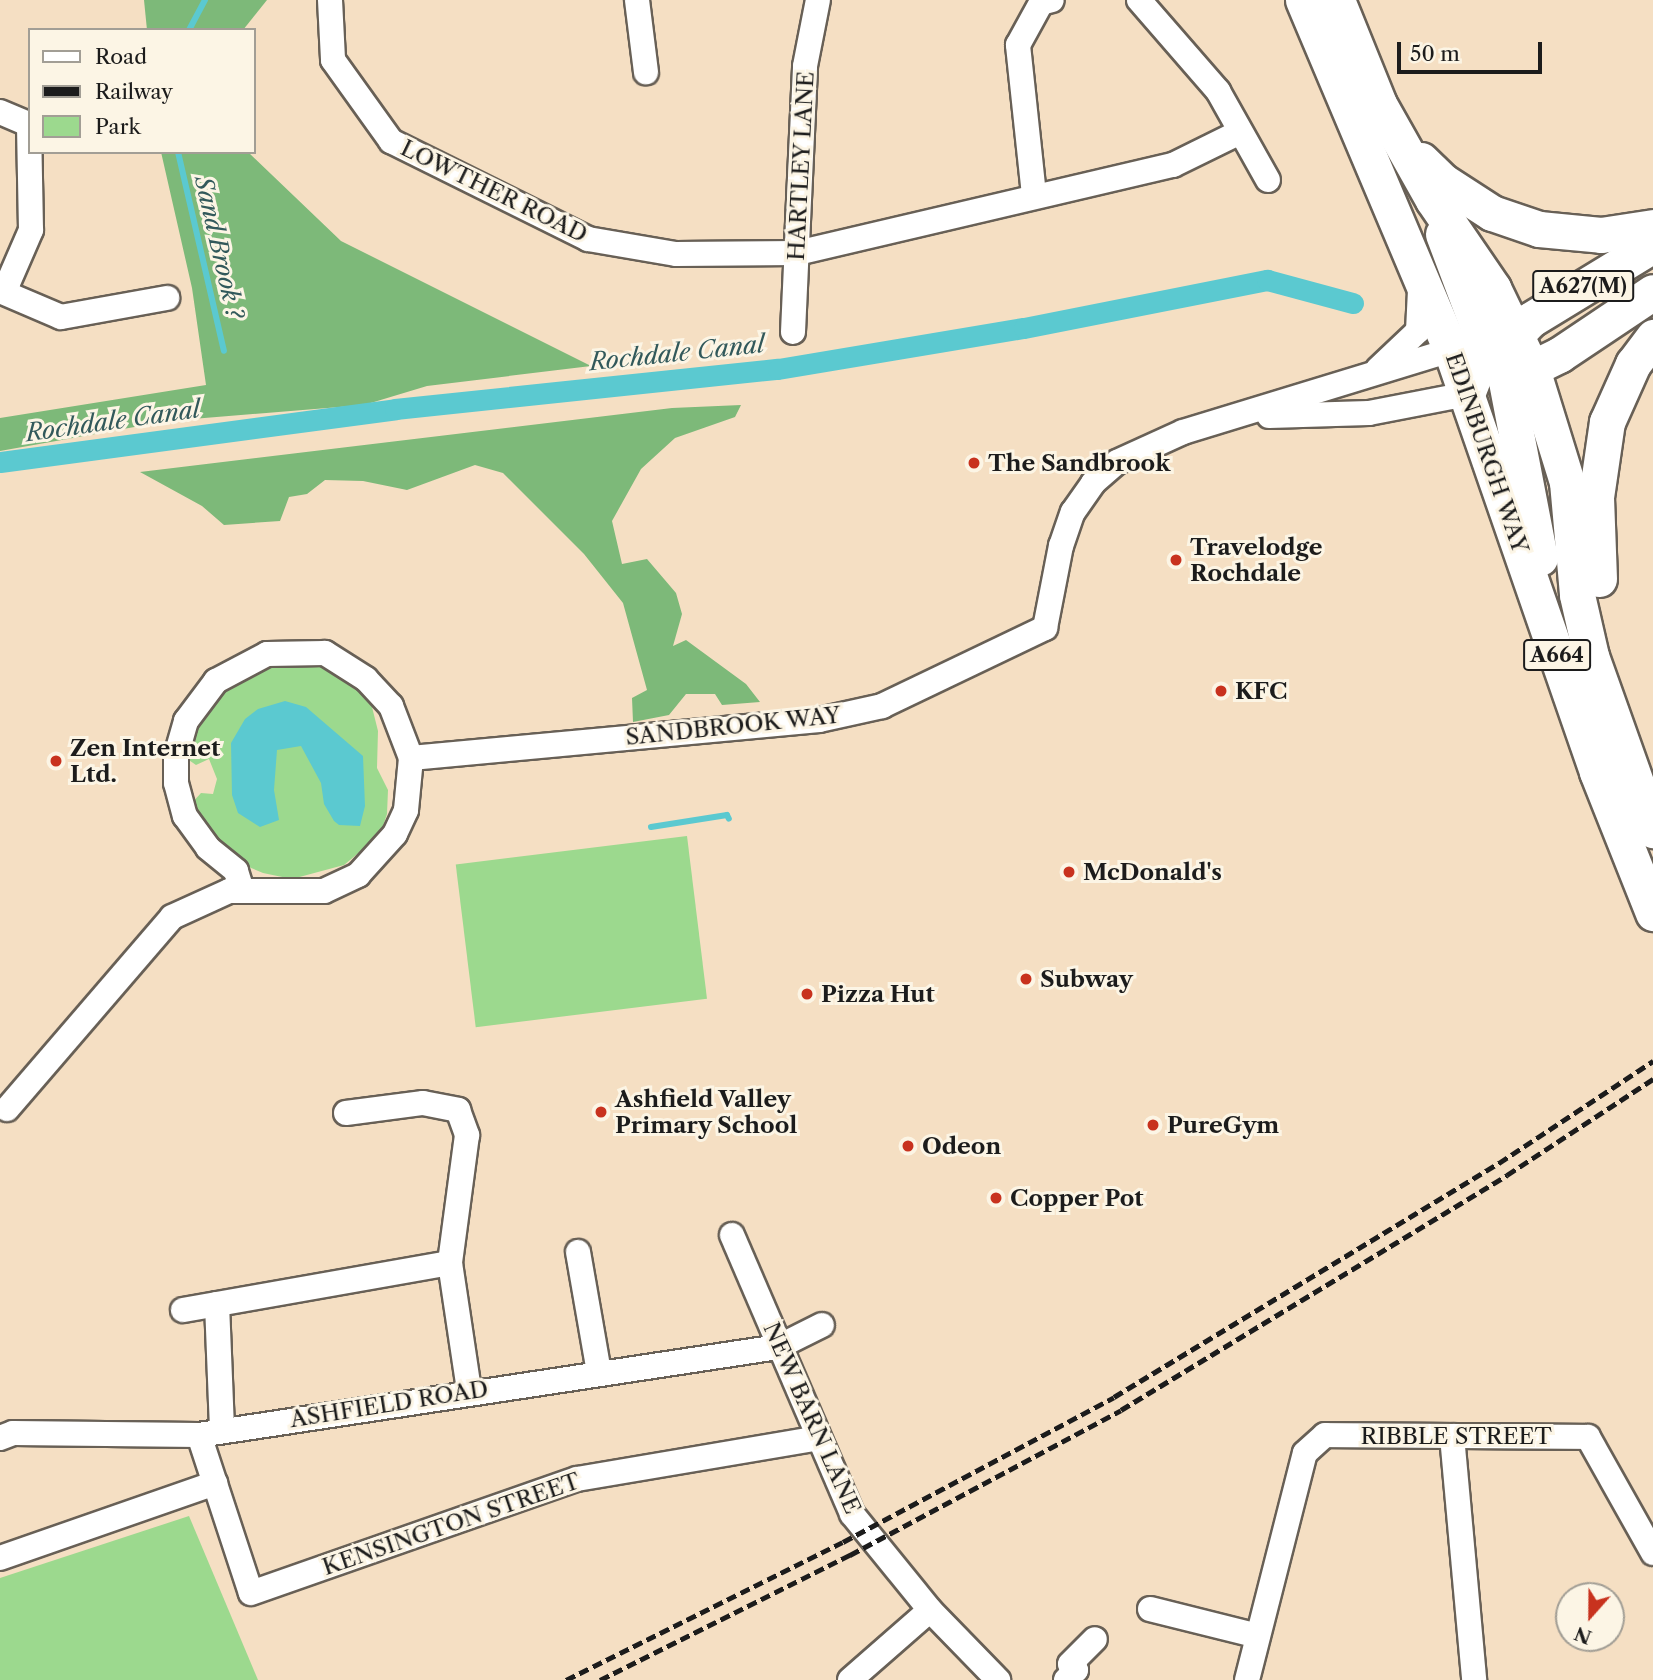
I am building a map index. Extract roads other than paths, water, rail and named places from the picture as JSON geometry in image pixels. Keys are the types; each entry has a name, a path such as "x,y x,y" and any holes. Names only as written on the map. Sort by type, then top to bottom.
{"highway":[{"name":"EDINBURGH WAY","path":"1303,0 1418,272 1465,346 1467,394 1551,638 1653,913"},
{"name":"A664","path":"1337,0 1379,104 1433,200 1493,288 1517,331 1519,375 1567,482 1577,595 1591,656 1653,830"},
{"name":"A627(M)","path":"1379,104 1444,182 1492,213 1539,229 1611,235 1653,227"},
{"name":"A664","path":"1433,200 1465,346"},
{"name":"A627(M)","path":"1517,331 1653,245"},
{"name":"A627(M)","path":"1519,375 1653,292"},
{"path":"1465,346 1517,331"},
{"path":"1619,738 1605,640 1596,497 1607,422 1633,364 1653,337"},
{"path":"1467,394 1519,375 1551,638"}],"street":[{"name":"LOWTHER ROAD","path":"330,0 333,60 391,141 588,239 676,254 797,253 1034,195 1172,165 1240,132"},
{"path":"637,0 646,72"},
{"name":"HARTLEY LANE","path":"793,332 805,66 818,0"},
{"path":"1034,195 1018,44 1041,3 1052,0"},
{"path":"1139,0 1218,91 1268,180"},
{"path":"0,112 28,124"},
{"path":"30,154 31,230 8,283 0,290 61,317 167,298"},
{"name":"SANDBROOK WAY","path":"1370,376 1418,331 1423,308 1418,272"},
{"name":"SANDBROOK WAY","path":"411,758 819,720 909,694 1045,628 1061,546 1073,512 1093,483 1117,462 1148,444 1465,346"},
{"path":"1240,416 1369,413 1467,394"},
{"path":"7,1108 49,1066 135,956 172,917 229,891 242,891 324,891 358,874 395,834 406,810 411,758 391,706 366,679 325,653 267,654 216,681 186,721 176,755 176,783 185,816 208,848 236,871 242,891"},
{"path":"346,1113 423,1103 458,1110 467,1135 450,1263 469,1390"},
{"name":"NEW BARN LANE","path":"732,1235 852,1514 930,1610 998,1680"},
{"path":"578,1252 599,1372"},
{"path":"183,1310 450,1263"},
{"path":"0,1558 215,1483 211,1433 217,1304"},
{"name":"ASHFIELD ROAD","path":"0,1438 13,1433 211,1433 469,1390 778,1347 822,1325"},
{"name":"RIBBLE STREET","path":"1258,1636 1305,1453 1325,1435 1588,1437 1653,1553"},
{"path":"1452,1436 1474,1680"},
{"name":"KENSINGTON STREET","path":"215,1483 251,1593 577,1479 819,1438"},
{"path":"1150,1609 1258,1636 1247,1680"},
{"path":"850,1680 930,1610"},
{"path":"1066,1680 1076,1670 1070,1664 1095,1639"}],"water":[{"path":"285,701 306,707 363,756 365,806 360,826 339,825 334,821 324,804 321,783 301,746 277,750 274,790 279,820 260,827 238,813 232,795 231,743 245,719 258,709"}],"waterway":[{"name":"Sand Brook ?","path":"190,28 205,0"},
{"name":"Sand Brook ?","path":"178,154 224,351"},
{"name":"Rochdale Canal","path":"0,462 395,409 778,369 1024,328 1267,280 1353,303"},
{"path":"651,827 727,815 729,819"}],"railway":[{"path":"566,1680 843,1542 1114,1397 1499,1163 1653,1061"},
{"path":"600,1680 850,1555 1121,1410 1507,1175 1653,1079"}],"place":[{"name":"The Sandbrook","path":"974,463"},
{"name":"Travelodge Rochdale","path":"1176,560"},
{"name":"KFC","path":"1221,691"},
{"name":"Zen Internet Ltd.","path":"56,761"},
{"name":"McDonald's","path":"1069,872"},
{"name":"Subway","path":"1026,979"},
{"name":"Pizza Hut","path":"807,994"},
{"name":"Ashfield Valley Primary School","path":"601,1112"},
{"name":"PureGym","path":"1153,1125"},
{"name":"Odeon","path":"908,1146"},
{"name":"Copper Pot","path":"996,1198"}]}
